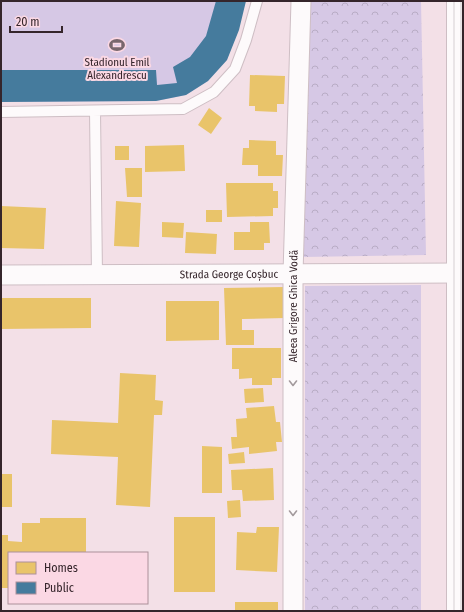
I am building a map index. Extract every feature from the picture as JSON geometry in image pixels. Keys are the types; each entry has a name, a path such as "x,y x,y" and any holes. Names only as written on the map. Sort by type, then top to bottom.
{"main road":[{"path":"458,1 461,171 458,273 460,509 458,611"}],"street":[{"name":"Aleea Grigore Ghica Vodă","path":"293,611 293,274 301,1"},
{"name":"Strada George Coșbuc","path":"1,275 458,273"}],"lane":[{"path":"1,112 183,109 214,92 235,69 246,40 257,1"},
{"path":"95,111 97,275"}],"green space":[{"name":"Stadionul Emil Alexandrescu","path":"1,1 246,1 227,60 208,81 186,95 156,101 1,102"},
{"path":"311,1 421,1 426,255 303,257"},
{"path":"421,285 421,611 305,611 305,286"}],"building: Homes":[{"path":"250,75 285,76 284,104 277,104 277,112 255,111 255,106 249,106"},
{"path":"209,108 222,118 211,134 198,125"},
{"path":"249,140 276,141 276,155 283,155 282,176 258,176 258,165 242,165 243,148 249,148"},
{"path":"184,145 185,171 145,172 145,146"},
{"path":"115,146 129,146 129,160 115,160"},
{"path":"125,168 142,168 142,197 127,197"},
{"path":"226,183 273,183 273,191 278,191 278,208 273,208 273,216 227,217"},
{"path":"116,201 141,203 139,247 114,246"},
{"path":"1,206 46,208 44,249 1,248"},
{"path":"206,210 222,210 222,222 206,222"},
{"path":"162,222 184,223 183,238 162,237"},
{"path":"250,222 269,222 270,243 264,243 264,250 234,250 234,232 250,232"},
{"path":"186,232 217,234 216,254 185,253"},
{"path":"284,287 285,318 242,319 242,330 254,330 254,345 226,345 224,288"},
{"path":"1,298 91,298 91,328 1,329"},
{"path":"166,301 219,301 219,340 166,341"},
{"path":"232,348 281,348 281,378 272,378 272,385 252,385 252,378 239,379 239,369 232,369"},
{"path":"120,373 156,375 155,400 163,401 162,415 154,415 150,507 116,505 118,457 51,454 52,420 118,423"},
{"path":"263,388 264,402 245,403 244,389"},
{"path":"274,406 276,422 280,422 282,442 276,442 277,451 249,454 249,447 232,449 231,437 237,437 236,419 247,418 246,408"},
{"path":"202,446 222,447 222,493 202,493"},
{"path":"244,452 245,463 229,464 228,454"},
{"path":"273,468 274,500 243,501 242,490 232,490 231,470"},
{"path":"1,474 12,474 12,507 1,507"},
{"path":"240,500 241,517 228,518 227,501"},
{"path":"174,517 215,517 215,592 174,592"},
{"path":"40,518 86,518 86,552 8,552 8,588 1,588 1,535 8,535 8,541 22,542 22,523 40,523"},
{"path":"257,527 279,527 277,572 236,570 237,532 256,533"},
{"path":"235,602 278,602 278,611 235,611"}],"building: Public":[{"path":"216,1 246,1 239,30 227,60 208,81 186,95 156,101 1,102 1,70 156,70 157,85 177,83 173,67 190,57 206,36"}],"tram line":[{"path":"454,1 454,611"},
{"path":"461,1 461,611"}],"place":[{"name":"Stadionul Emil Alexandrescu","path":"117,45"}]}
